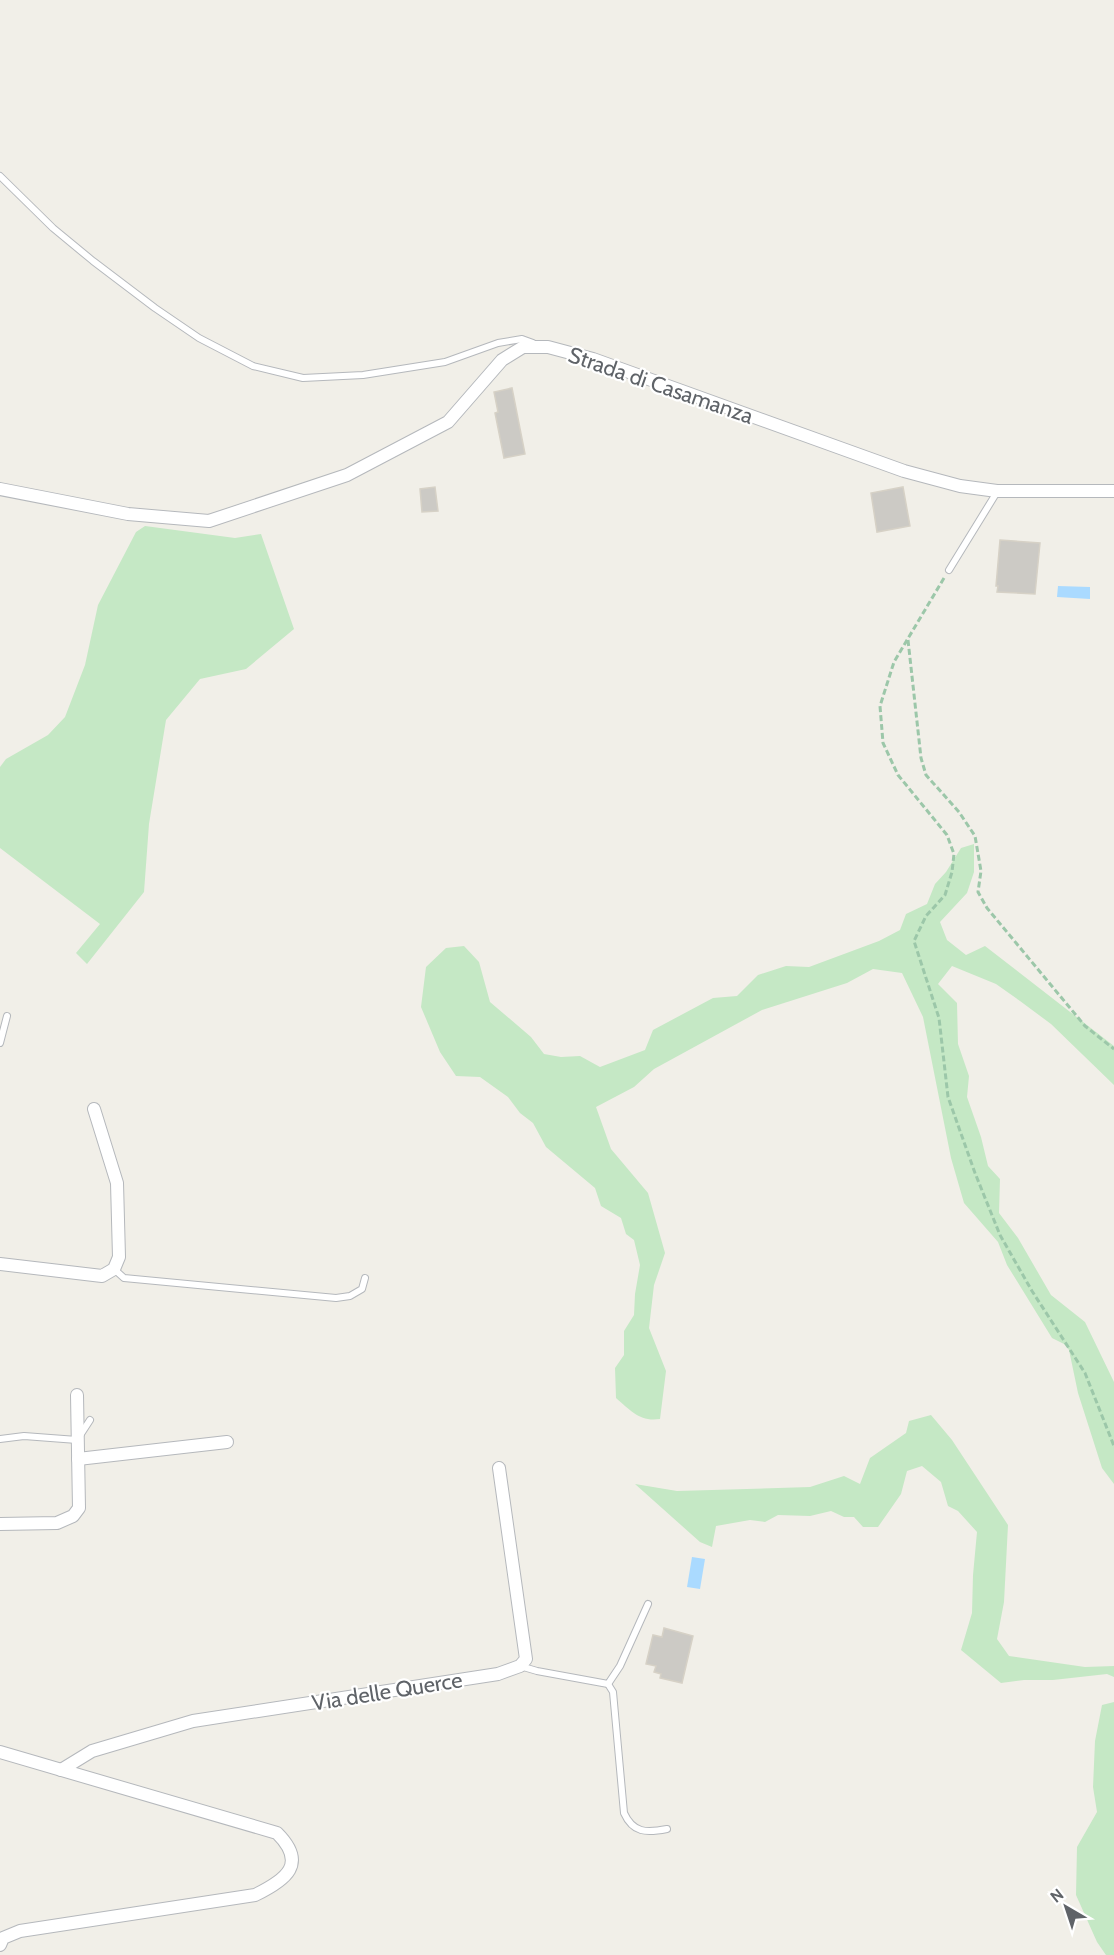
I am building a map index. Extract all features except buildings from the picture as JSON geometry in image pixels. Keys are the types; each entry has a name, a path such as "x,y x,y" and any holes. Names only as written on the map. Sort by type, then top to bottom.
{"street":[{"name":"Strada di Casamanza","path":"0,489 128,514 208,521 347,475 448,422 502,360 523,347 548,347 593,359 904,471 960,486 997,491 1114,491"},
{"path":"0,1264 102,1276 114,1269 118,1257 117,1183 94,1109"},
{"path":"0,1524 57,1523 73,1516 79,1508 77,1395"},
{"path":"78,1459 227,1442"},
{"path":"499,1468 526,1659 520,1666"},
{"name":"Via delle Querce","path":"61,1770 92,1751 193,1720 498,1674 520,1666"},
{"path":"0,1752 277,1833 288,1845 293,1858 287,1876 271,1888 255,1895 20,1931 3,1938 0,1945"}],"lane":[{"path":"0,176 53,228 155,308 199,338 253,366 303,378 363,375 445,362 498,343 522,339 548,347"},
{"path":"949,570 997,491"},
{"path":"0,1043 6,1016"},
{"path":"114,1269 124,1278 336,1298 350,1296 362,1289 365,1278"},
{"path":"0,1439 24,1436 78,1440 90,1420"},
{"path":"608,1684 620,1666 648,1605"},
{"path":"520,1666 608,1684 613,1692 624,1813 630,1825 640,1831 667,1828"}],"path":[{"path":"949,570 894,662 880,706 883,743 898,775 947,835 954,854 952,872 945,895 926,916 914,941 939,1017 948,1097 975,1173 1000,1234 1032,1291 1085,1373 1114,1446"},
{"path":"908,638 921,758 926,775 959,812 975,836 981,871 978,892 987,908 1085,1026 1114,1049"}],"green space":[{"path":"145,526 235,538 261,534 294,629 246,669 200,679 166,720 149,824 144,892 87,964 76,953 100,924 0,848 0,767 6,759 48,735 65,717 85,665 98,605 136,532"},
{"path":"974,844 974,872 967,893 940,922 947,940 966,955 985,946 1114,1046 1114,1085 1051,1024 996,984 952,966 938,984 957,1003 958,1044 969,1076 967,1097 988,1166 1000,1179 999,1213 1018,1238 1051,1295 1085,1322 1114,1382 1114,1484 1102,1468 1078,1393 1069,1350 1064,1344 1052,1338 1007,1265 998,1242 964,1203 951,1158 923,1017 902,973 873,969 847,983 762,1010 654,1069 634,1087 596,1107 611,1149 648,1193 665,1253 654,1285 649,1328 666,1371 660,1419 641,1417 616,1398 615,1368 624,1355 624,1331 634,1315 640,1265 634,1240 626,1234 621,1218 601,1206 595,1188 546,1147 533,1123 520,1113 508,1097 480,1077 456,1076 440,1052 421,1007 426,967 446,948 464,946 479,962 490,1002 531,1037 544,1054 561,1057 580,1056 600,1067 645,1050 653,1030 713,998 737,996 758,975 786,966 809,967 879,941 900,930 906,914 927,904 935,884 946,872 961,848"},
{"path":"931,1415 952,1440 1008,1525 1004,1602 997,1639 1009,1656 1085,1667 1114,1666 1114,1677 1107,1674 1001,1683 961,1650 972,1613 977,1532 958,1511 948,1506 941,1482 922,1466 907,1471 901,1494 878,1527 863,1527 854,1517 844,1517 831,1511 810,1516 778,1515 765,1522 750,1520 716,1526 712,1547 700,1542 635,1484 677,1491 810,1487 844,1476 860,1484 870,1458 906,1433 909,1421"},
{"path":"1114,1702 1114,1955 1106,1955 1097,1942 1076,1895 1077,1847 1097,1812 1093,1787 1095,1741 1102,1705"}],"water":[{"path":"1058,586 1090,587 1090,599 1057,597"},
{"path":"692,1557 705,1559 700,1589 687,1587"}]}
